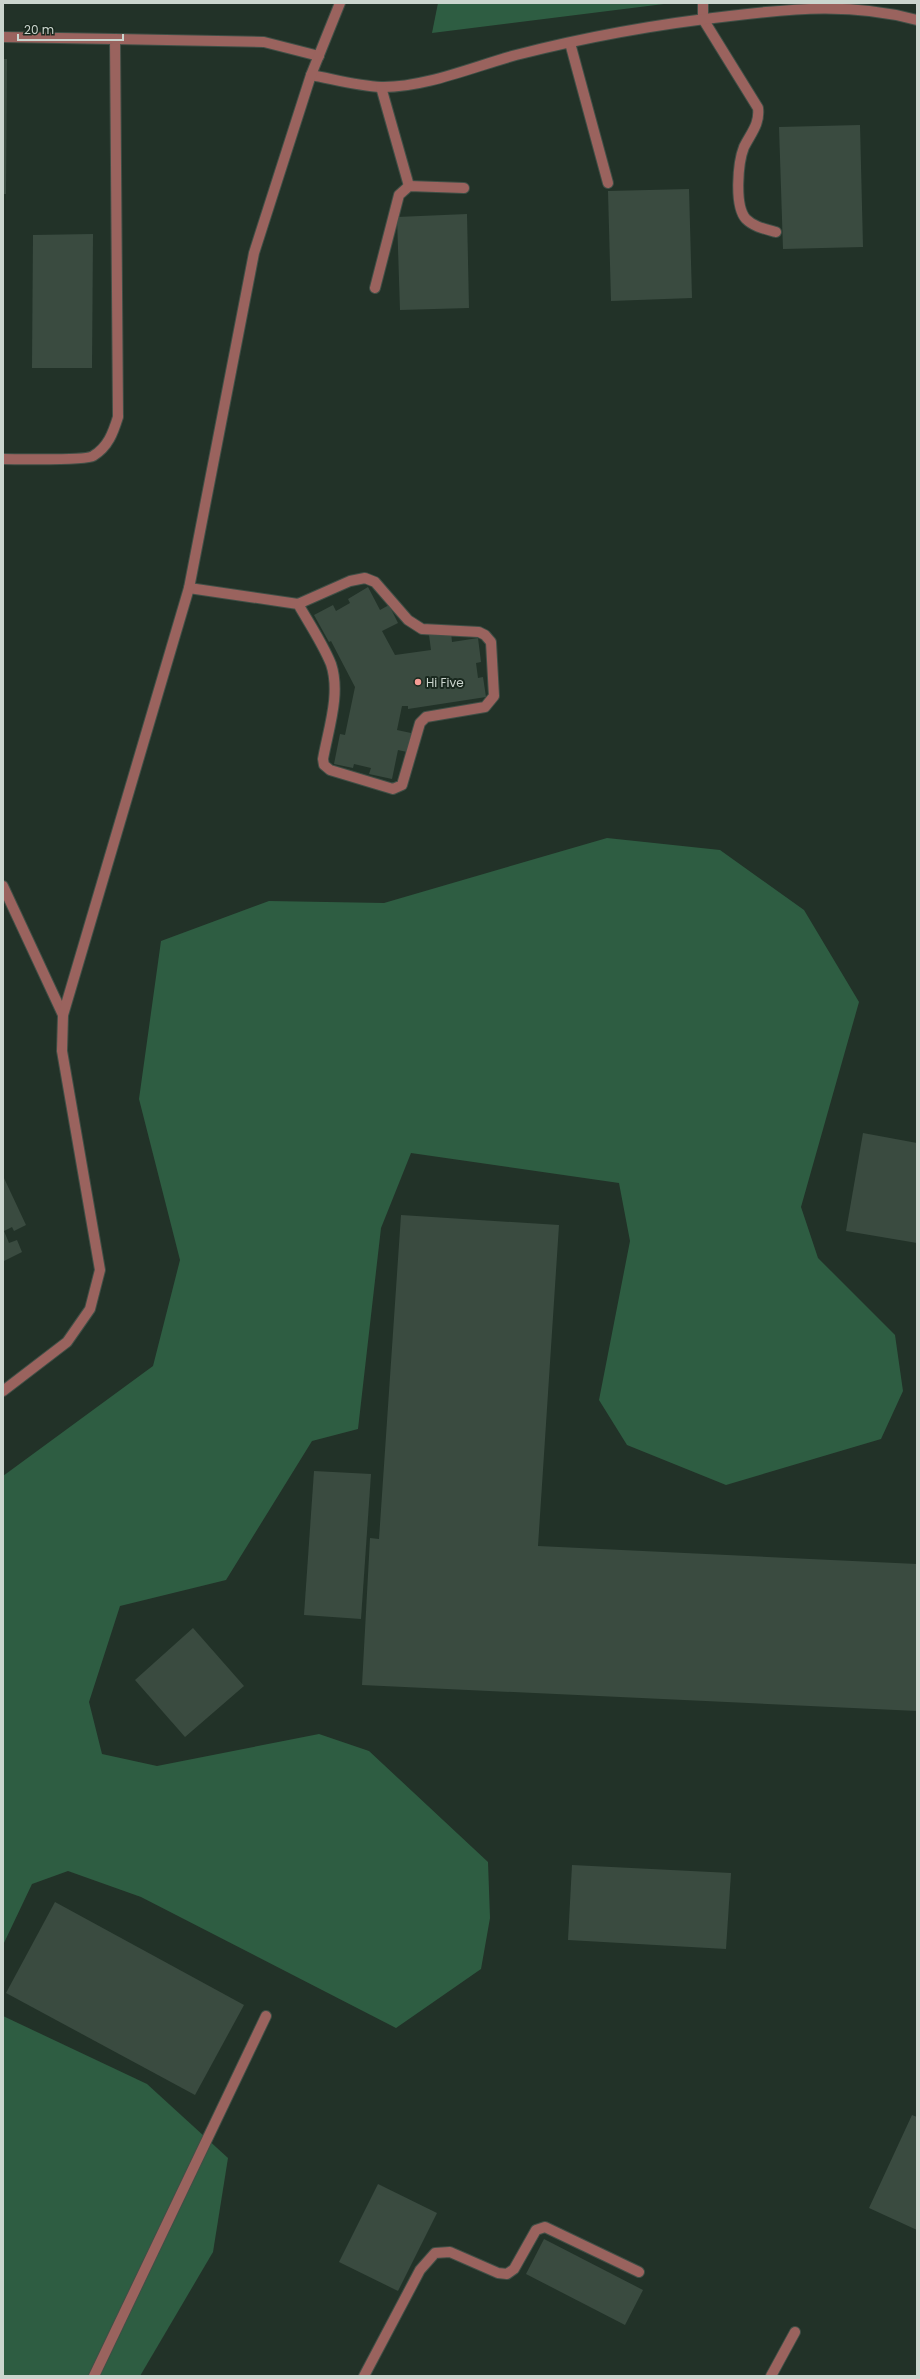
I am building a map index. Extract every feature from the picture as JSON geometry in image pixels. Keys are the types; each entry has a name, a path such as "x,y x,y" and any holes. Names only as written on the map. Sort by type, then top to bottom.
{"street":[{"path":"3,1391 67,1342 90,1309 100,1270 62,1051 63,1015 189,588 254,253 311,75 340,3"},
{"path":"703,3 703,19 758,108 759,118 744,149 738,178 739,205 744,217 753,225 776,232"},
{"path":"311,75 381,87 444,77 517,55 618,32 703,19 802,7 886,11 917,20"},
{"path":"3,37 264,42 319,56"},
{"path":"3,459 92,457 104,447 113,433 118,417 115,39"},
{"path":"570,43 608,183"},
{"path":"381,87 409,186"},
{"path":"374,288 399,195 409,186 464,188"},
{"path":"189,588 298,604 350,581 366,578 375,582 408,620 422,629 479,632 485,635 491,642 494,696 491,702 485,707 426,717 420,722 402,785 397,788 392,789 330,770 324,765 323,759 334,696 333,677 330,664 298,604"},
{"path":"3,886 63,1015"},
{"path":"94,2376 266,2016"},
{"path":"364,2376 420,2270 435,2253 450,2252 498,2273 507,2274 514,2269 536,2230 545,2227 639,2272"},
{"path":"771,2376 795,2332"}],"green space":[{"path":"438,3 672,3 432,33"},
{"path":"607,838 720,850 804,910 859,1002 801,1207 818,1258 895,1335 903,1391 881,1439 726,1485 627,1445 599,1400 630,1241 619,1183 411,1153 381,1228 358,1429 312,1441 226,1580 120,1606 89,1702 102,1754 157,1766 319,1734 369,1751 488,1862 490,1918 481,1969 396,2028 141,1897 68,1871 32,1884 3,1945 3,1476 153,1366 180,1260 139,1099 161,941 269,901 384,903"},
{"path":"3,2016 147,2084 228,2158 213,2252 140,2376 3,2376"}],"building":[{"path":"3,59 7,59 6,194 3,194"},
{"path":"860,125 863,247 783,249 779,127"},
{"path":"689,189 692,298 611,301 608,191"},
{"path":"467,214 469,308 400,310 397,217"},
{"path":"93,234 92,368 32,368 33,235"},
{"name":"Hi Five","path":"368,587 380,610 389,605 398,623 382,631 395,655 431,650 429,635 451,632 452,642 478,638 481,662 476,663 478,678 483,677 486,697 408,709 408,706 402,706 397,730 411,733 407,752 398,750 392,779 369,774 371,768 354,764 353,768 334,764 340,734 345,735 355,687 331,641 329,642 314,615 333,605 336,611 350,603 348,599"},
{"path":"863,1133 917,1143 917,1243 846,1231"},
{"path":"3,1176 26,1225 14,1231 12,1227 4,1231 9,1243 17,1240 22,1252 4,1261"},
{"path":"401,1215 559,1225 538,1546 917,1564 917,1711 362,1685 370,1538 379,1539"},
{"path":"314,1471 371,1474 361,1619 304,1615"},
{"path":"193,1628 244,1686 185,1737 135,1680"},
{"path":"572,1865 731,1873 726,1949 568,1940"},
{"path":"55,1902 244,2005 195,2095 6,1993"},
{"path":"912,2115 917,2117 917,2230 869,2208"},
{"path":"378,2184 437,2213 398,2291 339,2262"},
{"path":"544,2239 643,2290 625,2325 526,2274"}],"place":[{"name":"Hi Five","path":"418,682"}]}
